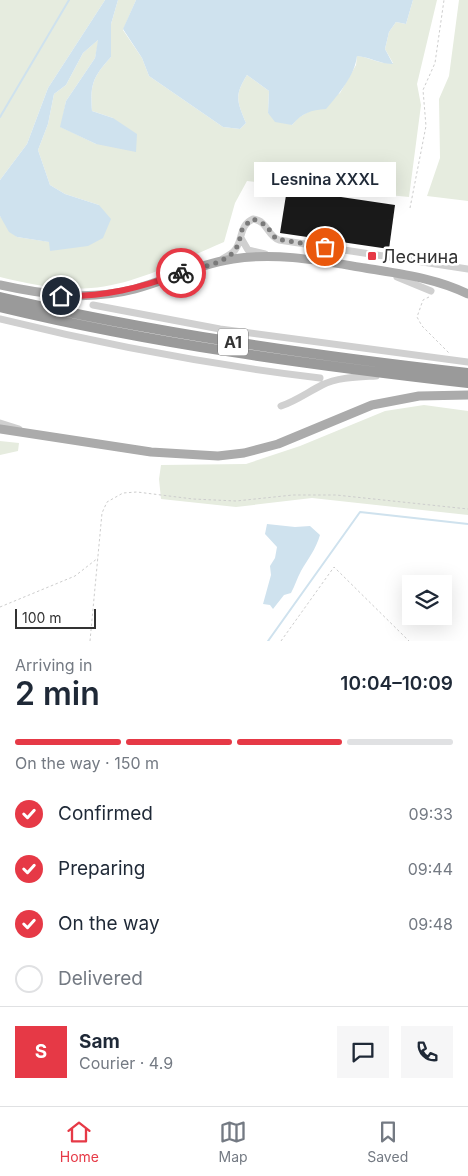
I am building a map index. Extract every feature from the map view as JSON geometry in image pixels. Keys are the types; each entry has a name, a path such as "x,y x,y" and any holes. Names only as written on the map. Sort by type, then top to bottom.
{"highway":[{"name":"A1","path":"0,297 88,317 179,334 305,353 468,373"},
{"name":"A1","path":"0,308 162,341 303,363 468,383"}],"main road":[{"path":"0,284 61,296 102,296 136,288 219,262 246,257 270,257 316,260 431,280 468,294"},
{"path":"0,429 173,454 225,455 272,446 372,405 419,396 468,395"}],"lane":[{"path":"219,262 234,251 241,238 245,224 250,220 256,219 266,225 273,237 279,240 468,269"},
{"path":"241,238 248,250 270,257"},
{"path":"360,267 405,279 431,291"},
{"path":"93,305 220,329 468,362"},
{"path":"0,319 136,349 320,378"},
{"path":"281,406 324,384 354,377 394,374"},
{"path":"0,423 41,436"}],"path":[{"path":"410,208 414,199 426,126 423,90 435,63 444,0"},
{"path":"431,291 432,294 422,300 417,317 422,326 450,353 451,360"},
{"path":"90,641 102,513 107,502 123,493 137,492 193,499 236,501 314,494 468,509"},
{"path":"0,607 76,576 98,557"},
{"path":"281,641 334,567 409,641"}],"shaded area":[{"path":"0,0 105,0 48,88 27,144 0,180"},
{"path":"118,0 136,0 123,30 142,58 149,76 223,127 240,129 246,123 238,99 240,88 247,75 269,91 268,113 292,125 298,118 340,93 356,65 357,56 384,63 393,63 385,49 389,32 396,22 406,24 413,0 437,0 417,84 421,105 409,197 247,181 235,203 224,242 142,277 108,286 68,289 0,277 0,216 17,237 50,242 50,251 99,205 65,194 50,185 38,150 48,124 54,94 66,85 83,53 99,39 95,58 66,101 61,127 96,144 113,118 92,111 92,87 100,70 111,57 111,24"},
{"path":"459,0 468,0 468,201 427,196 440,158 439,99 449,76"},
{"path":"424,405 468,411 468,515 312,498 236,507 161,499 159,479 161,465 246,464 300,446 385,411"},
{"path":"0,441 19,443 18,451 0,455"}],"water":[{"path":"105,0 118,0 111,24 111,57 94,81 92,87 92,111 113,118 137,134 136,152 96,144 60,127 66,101 95,58 98,40 83,53 66,85 54,94 48,124 38,150 50,185 65,194 99,205 111,219 103,238 88,246 50,251 49,242 17,237 9,232 0,216 0,180 27,144 48,88"},
{"path":"136,0 413,0 406,24 396,22 389,32 385,49 393,64 357,56 350,77 326,109 307,113 292,125 275,122 268,113 269,91 247,75 240,88 238,99 246,123 240,129 223,127 149,76 142,58 123,29"},
{"path":"267,524 295,527 310,526 320,535 291,593 284,595 273,609 270,605 263,604 271,575 270,566 275,558 277,547 265,534"}],"building":[{"path":"287,189 395,205 389,249 280,233"}],"waterway":[{"path":"0,117 69,0"},
{"path":"268,641 360,512 468,524"}],"way so far":[{"path":"181,273 219,262 221,259 232,254 241,238 243,227 253,219 259,220 266,225 276,239 325,247"}],"place":[{"name":"Lesnina XXXL","path":"325,247"},
{"name":"Леснина","path":"372,256"}],"route":[{"path":"61,296 102,296 118,293 181,273"}]}
